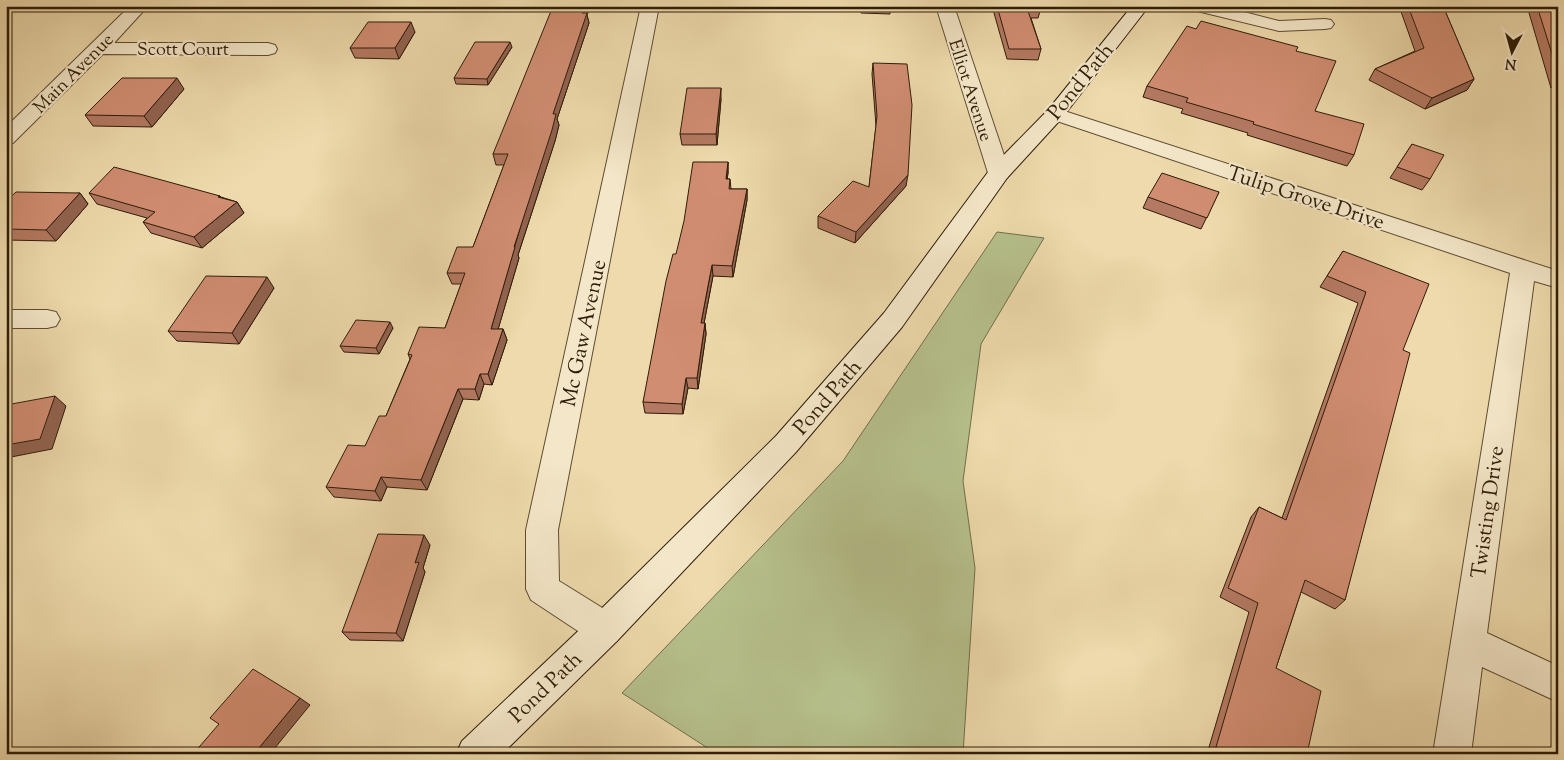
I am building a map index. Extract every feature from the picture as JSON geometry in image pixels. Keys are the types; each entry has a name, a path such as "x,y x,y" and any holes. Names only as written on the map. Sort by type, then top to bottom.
{"street":[{"name":"Main Avenue","path":"6,139 140,6"},
{"name":"Mc Gaw Avenue","path":"606,629 543,589 542,530 650,6"},
{"name":"Elliot Avenue","path":"945,6 999,173"},
{"name":"Pond Path","path":"475,754 606,629 786,444 893,320 999,173 1055,114 1141,6"},
{"path":"1199,6 1279,26 1325,24"},
{"name":"Scott Court","path":"98,48 268,49"},
{"name":"Tulip Grove Drive","path":"1055,114 1558,280"},
{"name":"Twisting Drive","path":"1452,754 1523,269"},
{"path":"6,319 48,319"},
{"path":"1468,642 1558,684"}],"green space":[{"path":"997,232 1044,238 981,344 963,481 975,568 963,754 717,754 622,693 843,461"}],"building":[{"path":"553,6 585,6 582,13 587,13 553,114 556,114 552,130 514,247 491,329 503,329 488,374 480,374 475,389 458,389 421,480 381,477 375,491 326,487 348,445 365,446 379,416 386,416 412,355 408,354 419,327 445,328 465,273 447,273 457,247 473,247 508,154 493,154"},
{"path":"997,6 1040,6 1041,8 1027,8 1041,49 1009,49"},
{"path":"1408,6 1443,6 1474,79 1432,98 1375,69 1424,48"},
{"path":"1537,6 1552,6 1558,12 1558,73"},
{"path":"1201,21 1298,47 1296,51 1336,61 1315,111 1364,124 1354,155 1186,102 1188,98 1147,86 1187,26 1196,29"},
{"path":"368,22 411,22 395,48 350,48"},
{"path":"475,42 510,42 487,79 454,78"},
{"path":"873,63 907,64 912,105 908,175 856,232 818,216 853,181 869,187 877,116"},
{"path":"122,78 177,78 144,116 85,115"},
{"path":"687,88 721,88 716,134 680,134"},
{"path":"1412,144 1444,155 1430,179 1397,167"},
{"path":"693,162 728,162 726,179 730,179 729,189 747,189 732,266 712,265 701,323 705,323 697,378 686,378 682,404 643,402 666,281 673,254 676,254 684,221"},
{"path":"114,167 237,202 194,237 143,222 155,212 89,193"},
{"path":"1162,173 1219,192 1207,218 1148,197"},
{"path":"16,192 80,193 46,230 6,229 6,201"},
{"path":"1343,251 1429,284 1403,350 1410,353 1345,600 1305,580 1276,668 1321,691 1307,754 1214,754 1258,603 1228,588 1259,507 1286,520 1366,292 1327,276"},
{"path":"206,276 267,277 232,333 168,331"},
{"path":"356,320 390,322 376,348 340,346"},
{"path":"55,396 40,439 6,445 6,405"},
{"path":"378,534 424,535 415,563 419,562 396,633 342,632"},
{"path":"253,669 300,698 254,754 193,754 219,724 210,718"}]}
